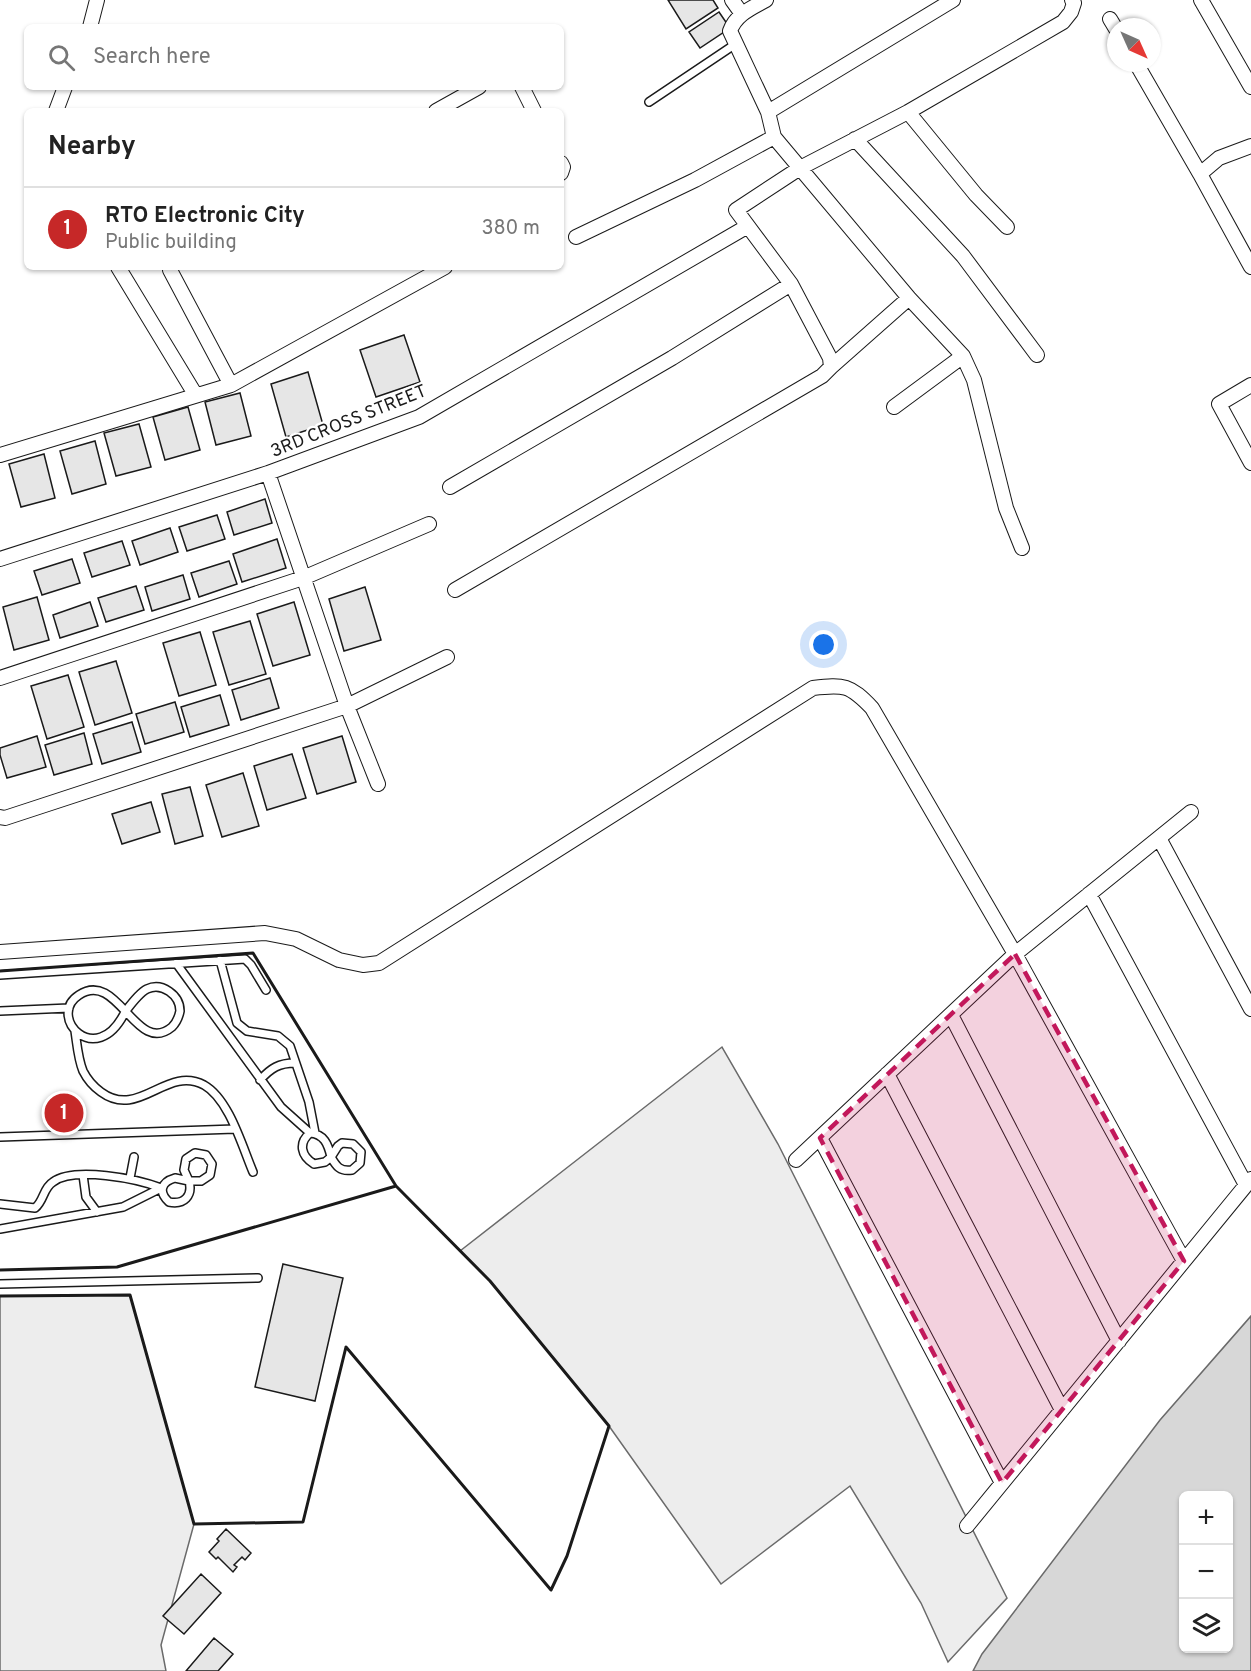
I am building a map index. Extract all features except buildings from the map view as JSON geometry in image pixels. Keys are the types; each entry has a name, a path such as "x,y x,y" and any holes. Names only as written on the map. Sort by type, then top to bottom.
{"street":[{"path":"91,24 97,0"},
{"path":"732,0 741,14"},
{"path":"766,0 741,14 733,22 730,31 768,112 774,137 909,298 963,356 974,380 1005,508 1022,548"},
{"path":"768,112 953,0"},
{"path":"831,367 830,358 791,284 736,210 800,168 908,112 1063,22 1071,12 1074,3 1072,0"},
{"path":"1201,0 1251,87"},
{"path":"1141,72 1251,267"},
{"path":"57,108 64,90"},
{"path":"441,108 474,90"},
{"path":"524,90 532,108"},
{"path":"908,112 976,195 1007,227"},
{"path":"576,237 695,180 774,137"},
{"path":"855,140 963,256 1037,355"},
{"path":"1200,174 1219,158 1251,146"},
{"name":"3RD CROSS STREET","path":"0,559 268,473 419,417 748,226"},
{"path":"120,270 195,394"},
{"path":"170,270 231,385"},
{"path":"0,455 195,394 231,385 440,270"},
{"path":"450,487 672,358 791,284"},
{"path":"455,590 822,376 909,298"},
{"path":"894,407 963,356"},
{"path":"1251,385 1219,404 1251,462"},
{"path":"268,473 347,706 378,784"},
{"path":"0,678 303,578 429,524"},
{"path":"0,817 5,818 347,706 447,657"},
{"path":"0,952 265,933 296,939 339,960 363,964 379,963 813,688 838,685 858,694 872,708 1015,954 1184,1262"},
{"path":"796,1160 1015,954 1191,812"},
{"path":"1160,838 1251,1009"},
{"path":"967,1526 1249,1182 1089,894"},
{"path":"951,1015 1119,1341"},
{"path":"887,1074 1062,1410"},
{"path":"820,1138 1002,1483"}],"lane":[{"path":"649,102 737,43"},
{"path":"0,975 244,959 266,990"},
{"path":"220,960 237,1023 247,1031 278,1036 290,1046 309,1102 312,1133"},
{"path":"176,963 281,1107 312,1133 322,1136 328,1144 331,1157 337,1167 346,1171 357,1167 362,1158 358,1147 348,1143 338,1146 331,1157 320,1164 307,1160 303,1155 302,1144 304,1138 312,1133"},
{"path":"75,1031 82,1037 98,1039 110,1033 120,1023 125,1012 146,989 156,987 170,991 178,1000 180,1012 176,1023 166,1031 151,1033 139,1025 125,1012 113,998 102,992 92,990 80,994 73,1000 69,1008 69,1019 75,1031 83,1070 97,1090 109,1098 123,1102 137,1099 163,1086 184,1080 203,1085 215,1094 225,1108 253,1172"},
{"path":"0,1011 69,1008"},
{"path":"260,1080 271,1069 282,1063 295,1063"},
{"path":"0,1137 235,1129"},
{"path":"0,1229 123,1207 161,1188 169,1180 175,1178 189,1180 201,1181 210,1175 212,1164 206,1155 195,1153 186,1159 184,1170 189,1180 190,1194 179,1203 169,1202 161,1194 161,1188"},
{"path":"130,1178 134,1157"},
{"path":"82,1175 86,1197 97,1212"},
{"path":"0,1204 35,1208 41,1203 48,1186 54,1180 67,1176 130,1178 161,1188"},
{"path":"0,1284 258,1278"}],"highlighted area":[{"path":"1015,954 1184,1261 1002,1483 820,1138"}],"shaded area":[{"path":"722,1047 778,1144 1007,1598 948,1662 921,1603 850,1486 721,1584 609,1426 490,1281 460,1251"},
{"path":"130,1295 194,1524 161,1645 166,1671 0,1671 0,1296"},
{"path":"1251,1316 1251,1671 973,1671 982,1654 1160,1420"}],"wall":[{"path":"0,971 253,953 396,1186"},
{"path":"0,1270 117,1267 396,1186 490,1281 609,1426 567,1556 551,1590 346,1347 303,1522 194,1524 130,1295 0,1296"}],"place":[{"name":"RTO Electronic City","path":"64,1113"}]}
